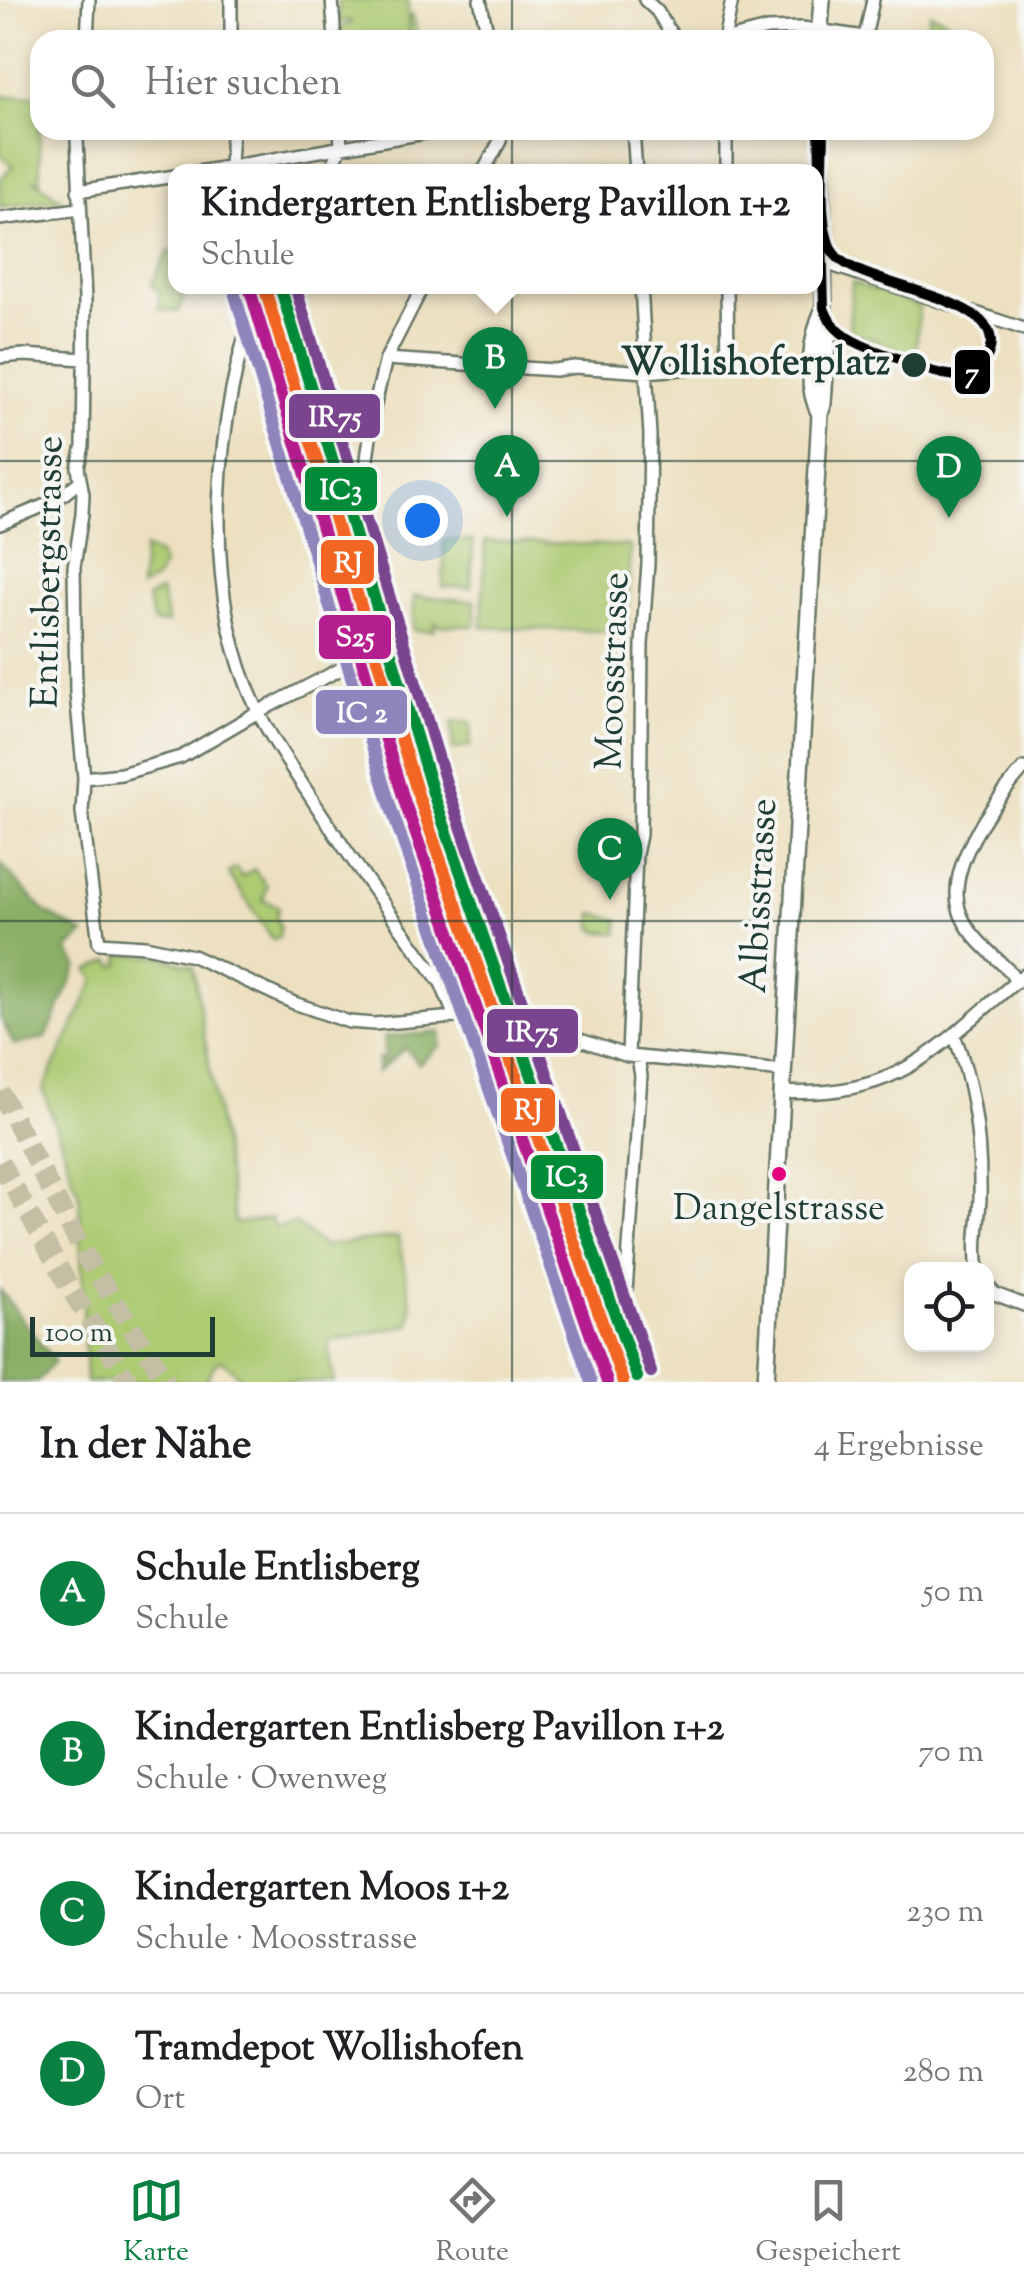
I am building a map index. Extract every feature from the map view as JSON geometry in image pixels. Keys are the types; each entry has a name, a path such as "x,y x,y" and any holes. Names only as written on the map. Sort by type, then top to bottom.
{"main road":[{"path":"820,30 822,0"},
{"name":"Albisstrasse","path":"766,1382 828,327 824,308 823,196"}],"street":[{"path":"87,30 88,0"},
{"path":"231,0 231,30"},
{"path":"332,0 335,30"},
{"path":"480,0 488,30"},
{"path":"644,0 668,30"},
{"path":"726,30 732,0"},
{"path":"867,30 873,0"},
{"name":"Entlisbergstrasse","path":"80,140 78,200 85,299 79,482 83,494 74,567 76,693 84,778 82,812 99,943 144,946 193,956 294,1003 349,1022 374,1024 455,1017"},
{"path":"333,164 340,140"},
{"path":"236,164 385,140"},
{"path":"488,164 500,140"},
{"path":"0,219 168,178"},
{"path":"825,263 1024,328"},
{"path":"259,294 230,390 221,516 222,578 241,670 258,712 330,827 441,984 455,1017 499,1018 542,1027 633,1057 784,1071"},
{"path":"84,778 122,774 180,757 374,648 375,601 367,568 367,459 386,359 419,294"},
{"name":"Moosstrasse","path":"633,1057 642,644 649,514 641,294"},
{"path":"386,359 475,364 496,369 574,367 646,372 728,365 727,294"},
{"path":"0,357 84,359"},
{"path":"0,524 55,500 79,482"},
{"path":"783,1092 836,1092 897,1075 954,1035 1020,979 964,923 957,894 959,877 986,813 1024,768"},
{"path":"954,1035 972,1089 978,1138 977,1262"},
{"path":"612,1382 625,1306 641,1076 633,1057"},
{"path":"994,1293 1024,1305"}],"green space":[{"path":"338,0 408,0 408,30 340,30 351,23 339,23"},
{"path":"930,13 945,19 953,29 964,26 965,30 932,30 927,27"},
{"path":"413,15 416,30 410,30 409,16"},
{"path":"0,96 30,96 30,140 40,140 40,182 33,179 61,199 0,207 0,180 13,165 0,156"},
{"path":"168,253 168,294 186,294 178,312 159,309 159,293 152,283"},
{"path":"852,282 919,306 916,356 849,331"},
{"path":"444,540 473,541 471,587 443,587"},
{"path":"485,541 630,546 627,632 482,627"},
{"path":"145,548 159,555 163,565 156,579 140,588"},
{"path":"161,591 168,623 154,623 147,598"},
{"path":"414,596 475,601 475,626 436,625 435,621 434,631 413,630"},
{"path":"452,722 471,722 470,746 453,750"},
{"path":"0,863 45,912 84,934 67,950 78,966 46,1038 14,1045 0,1017"},
{"path":"236,868 242,877 254,869 267,886 263,900 279,907 279,937 273,940 228,873"},
{"path":"593,913 619,920 618,933 598,932 593,927"},
{"path":"120,954 158,956 193,966 235,1224 271,1218 274,1228 296,1224 323,1246 398,1237 412,1307 410,1325 328,1341 334,1382 246,1382 222,1360 216,1362 205,1382 86,1382 79,1195 43,1090 95,980 88,970 111,960 114,966 120,964"},
{"path":"441,1032 440,1046 419,1064 405,1048 377,1072 378,1059 384,1058 384,1037"},
{"path":"0,1290 54,1361 37,1382 0,1382"}],"tunnel":[{"path":"0,1092 86,1257 167,1382"},
{"path":"0,1162 71,1290 129,1382"}],"transit line":[{"name":"7","path":"819,140 820,164"},
{"name":"7","path":"823,175 824,140"},
{"name":"7","path":"823,175 823,210"},
{"name":"7","path":"823,210 833,252 848,265 931,295 980,320 990,337 986,359 971,373 951,375 929,371 848,338 824,308 823,272"},
{"name":"S25","path":"251,294 405,803 607,1382"},
{"name":"RJ","path":"266,294 419,798 623,1382"},
{"name":"IC3","path":"282,294 433,793 637,1377"},
{"name":"IR75","path":"297,294 448,789 651,1372"},
{"path":"235,295 391,808 591,1382"}],"place":[{"name":"Wollishoferplatz","path":"914,365"},
{"name":"Kindergarten Entlisberg Pavillon 1+2","path":"495,409"},
{"name":"Schule Entlisberg","path":"507,517"},
{"name":"Tramdepot Wollishofen","path":"949,518"},
{"name":"Kindergarten Moos 1+2","path":"610,900"},
{"name":"Dangelstrasse","path":"779,1174"}]}
